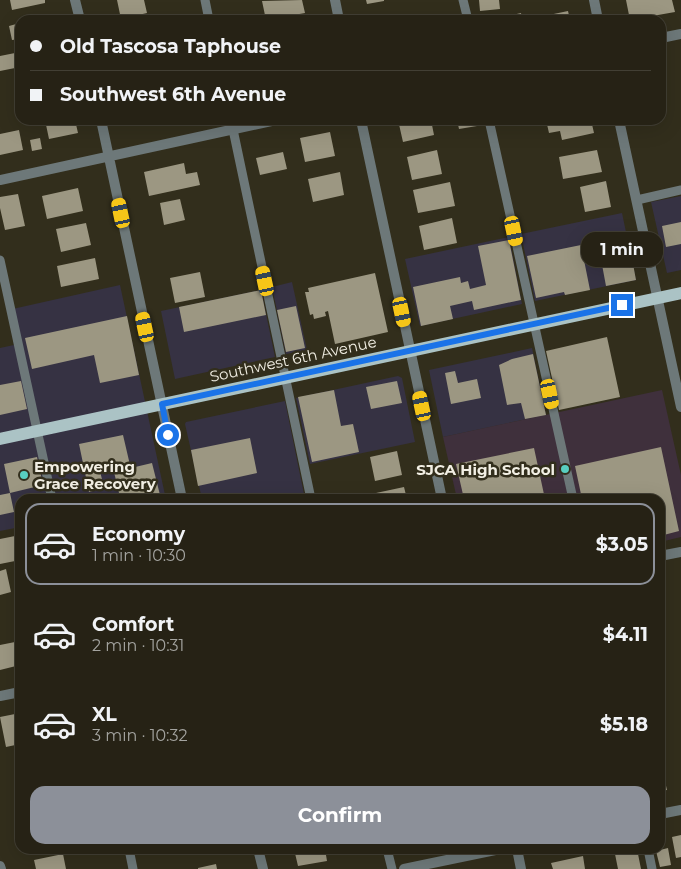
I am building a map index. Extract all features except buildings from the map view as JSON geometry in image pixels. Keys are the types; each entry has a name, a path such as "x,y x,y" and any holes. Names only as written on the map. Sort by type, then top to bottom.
{"main road":[{"name":"Southwest 6th Avenue","path":"0,439 681,293"}],"street":[{"path":"75,0 79,15"},
{"path":"335,0 338,15"},
{"path":"594,0 597,15"},
{"path":"666,37 681,34"},
{"path":"102,125 181,494"},
{"path":"0,180 109,156 232,125"},
{"path":"362,125 441,494"},
{"path":"621,125 681,407"},
{"path":"665,555 681,552"},
{"path":"0,696 15,693"},
{"path":"665,813 681,810"},
{"path":"259,854 262,869"},
{"path":"404,869 476,854"},
{"path":"518,854 521,869"}],"lane":[{"path":"205,0 208,15"},
{"path":"464,0 467,15"},
{"path":"232,125 310,494"},
{"path":"491,125 572,494"},
{"path":"637,200 681,190"},
{"path":"0,260 51,494"},
{"path":"130,854 133,869"},
{"path":"388,854 392,869"},
{"path":"649,854 652,869"}],"shaded area":[{"path":"681,196 681,270 667,273 651,202"},
{"path":"622,213 636,280 535,301 521,234"},
{"path":"509,237 522,304 420,326 405,259"},
{"path":"292,282 307,350 286,354 272,287"},
{"path":"120,285 165,494 15,494 15,528 0,531 0,348 14,345 8,310"},
{"path":"261,290 275,357 175,379 161,311"},
{"path":"532,348 546,415 443,437 429,370"},
{"path":"398,376 402,378 415,442 310,464 296,398"},
{"name":"SJCA High School","path":"662,390 681,475 681,537 665,541 665,494 456,494 443,437"},
{"path":"285,401 304,494 201,494 186,422"}],"place":[{"name":"SJCA High School","path":"565,469"},
{"name":"Empowering Grace Recovery","path":"24,475"}],"route":[{"path":"168,435 162,404 622,305"}]}
